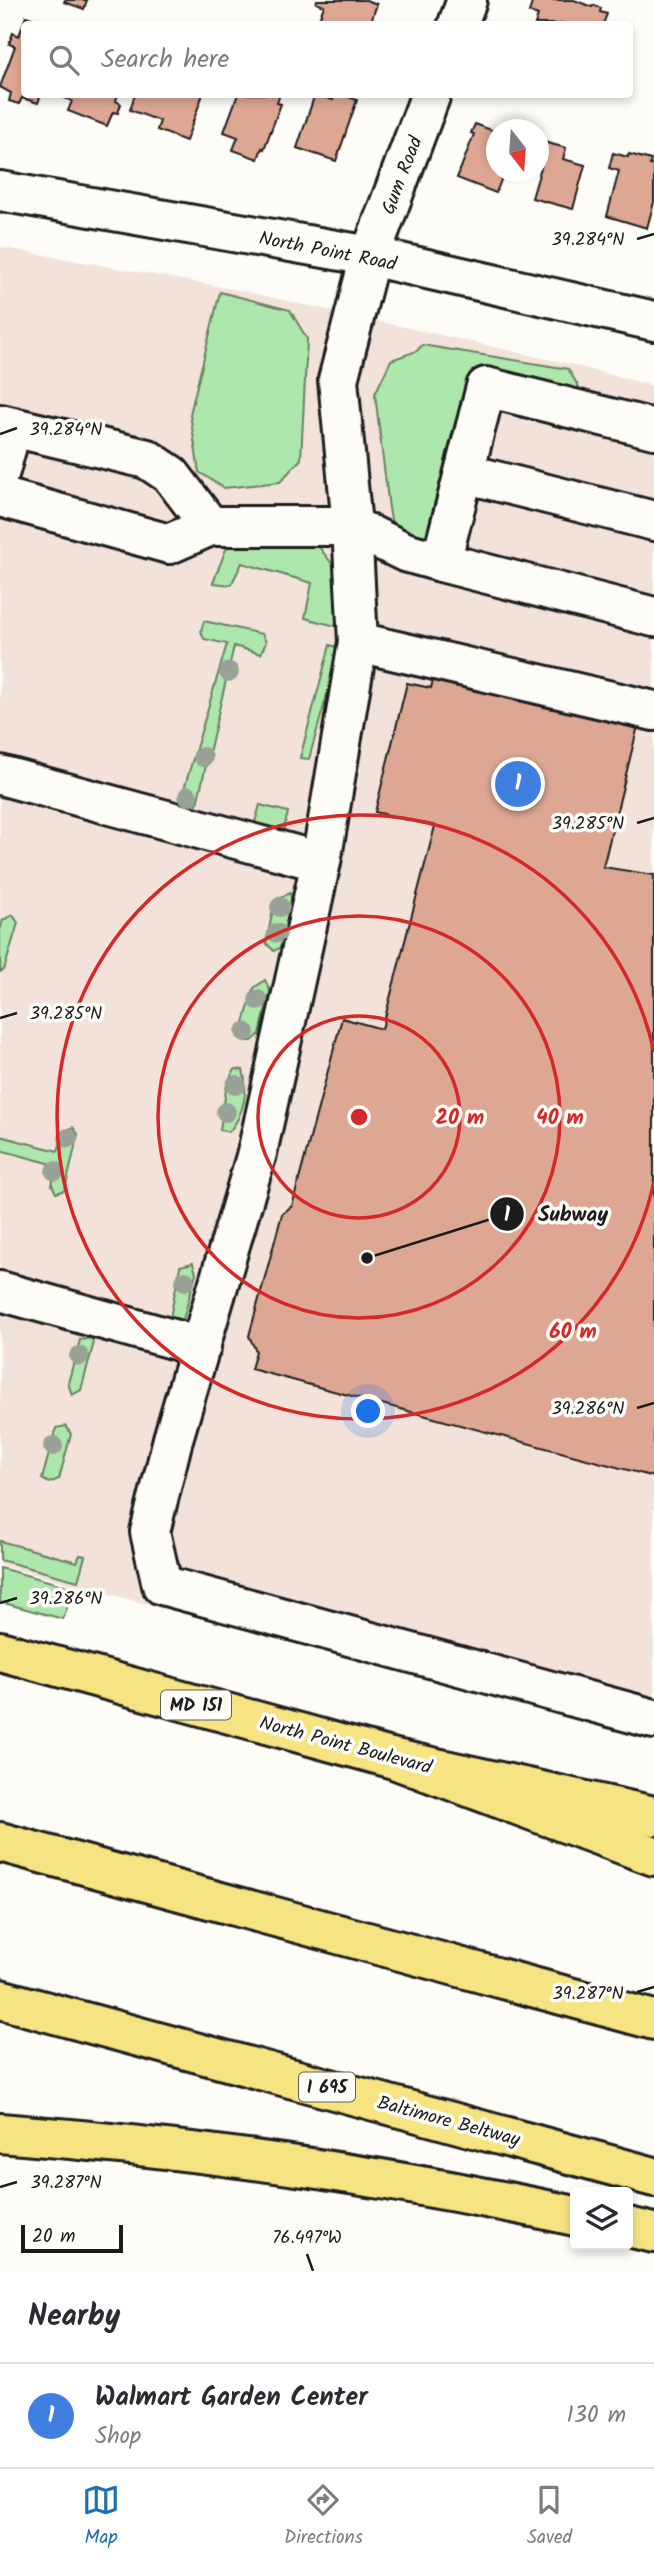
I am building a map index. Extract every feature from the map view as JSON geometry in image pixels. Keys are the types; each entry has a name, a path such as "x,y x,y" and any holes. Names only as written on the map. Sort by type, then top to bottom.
{"main road":[{"name":"North Point Boulevard","path":"0,1651 391,1758 654,1816"},
{"path":"391,1758 654,1856"},
{"path":"0,1842 654,2020"},
{"name":"Baltimore Beltway","path":"0,1999 654,2176"},
{"path":"0,2133 155,2148 286,2165 414,2184 570,2215"},
{"path":"633,2228 654,2233"}],"street":[{"path":"459,21 467,0"},
{"name":"Gum Road","path":"429,98 370,256 338,380 352,526 358,642 321,862 257,1153 173,1439 150,1532 162,1585 654,1719"},
{"name":"North Point Road","path":"0,191 370,256 654,321"},
{"path":"441,562 486,387 654,429"},
{"path":"0,471 6,425 147,459 172,475 210,526"},
{"path":"464,473 654,521"},
{"path":"0,497 169,544 210,526 352,526 405,552 654,617"},
{"path":"358,642 654,711"},
{"path":"0,775 321,862"},
{"path":"0,1291 201,1347"}],"shaded area":[{"path":"0,247 238,290 569,364 654,386 654,1739 0,1565"}],"green space":[{"path":"220,292 290,310 307,339 301,459 280,482 224,488 199,472 190,414"},
{"path":"422,345 568,369 580,389 556,394 501,384 494,422 456,419 416,576 398,560 375,394 391,360 417,351"},
{"path":"286,536 319,547 340,574 343,628 305,618 312,583 242,563 231,585 213,583 228,544"},
{"path":"204,621 262,634 266,642 261,654 234,646 197,804 181,799 227,644 204,639 201,631"},
{"path":"330,645 340,648 309,759 300,758"},
{"path":"260,805 288,812 281,841 251,836"},
{"path":"290,893 293,905 285,944 274,951 266,943 275,900"},
{"path":"13,915 18,923 4,970 0,972 0,930 3,920"},
{"path":"265,980 270,991 260,1034 252,1041 246,1041 241,1033 254,988"},
{"path":"235,1069 243,1070 245,1095 238,1119 229,1132 220,1130 227,1083"},
{"path":"73,1127 78,1134 65,1190 56,1193 52,1185 56,1165 0,1150 0,1136 58,1151 64,1132"},
{"path":"193,1263 196,1273 183,1320 176,1323 170,1318 180,1266"},
{"path":"92,1338 93,1346 81,1390 72,1395 68,1383 80,1340"},
{"path":"66,1426 71,1434 59,1479 49,1483 42,1479 56,1428"},
{"path":"0,1541 77,1562 80,1555 85,1556 78,1581 0,1560"},
{"path":"0,1568 74,1588 63,1619 0,1602"}],"building":[{"path":"87,0 84,9 64,2"},
{"path":"317,0 366,0 377,4 371,21 318,21 324,6 316,3"},
{"path":"533,0 574,0 601,8 600,12 607,14 604,21 536,21 538,15 529,12"},
{"path":"26,16 40,21 24,21"},
{"path":"21,30 22,98 19,104 9,101 11,93 0,87 15,46 9,44 13,33 19,36"},
{"path":"22,98 40,98 38,103"},
{"path":"65,98 117,98 116,101 121,104 118,113 113,112 107,126 68,111 72,101"},
{"path":"134,98 202,98 186,141 157,130 160,121 130,110"},
{"path":"237,98 279,98 277,103 281,104 258,159 233,150 238,137 224,132"},
{"path":"314,98 357,100 336,161 297,148"},
{"path":"475,124 486,128 486,182 500,182 496,193 457,178 474,134 471,133"},
{"path":"549,143 566,148 563,159 585,165 573,209 532,198 537,182 549,182"},
{"path":"613,153 651,160 650,165 654,166 654,202 647,228 607,216 619,171 609,168"},
{"path":"434,676 638,726 603,867 654,875 654,1477 251,1369 256,1351 249,1336 282,1214 292,1206 342,1018 382,1029 435,826 375,812 407,683 431,688"}],"place":[{"name":"Walmart Garden Center","path":"518,784"},
{"name":"Subway","path":"367,1258"}]}
